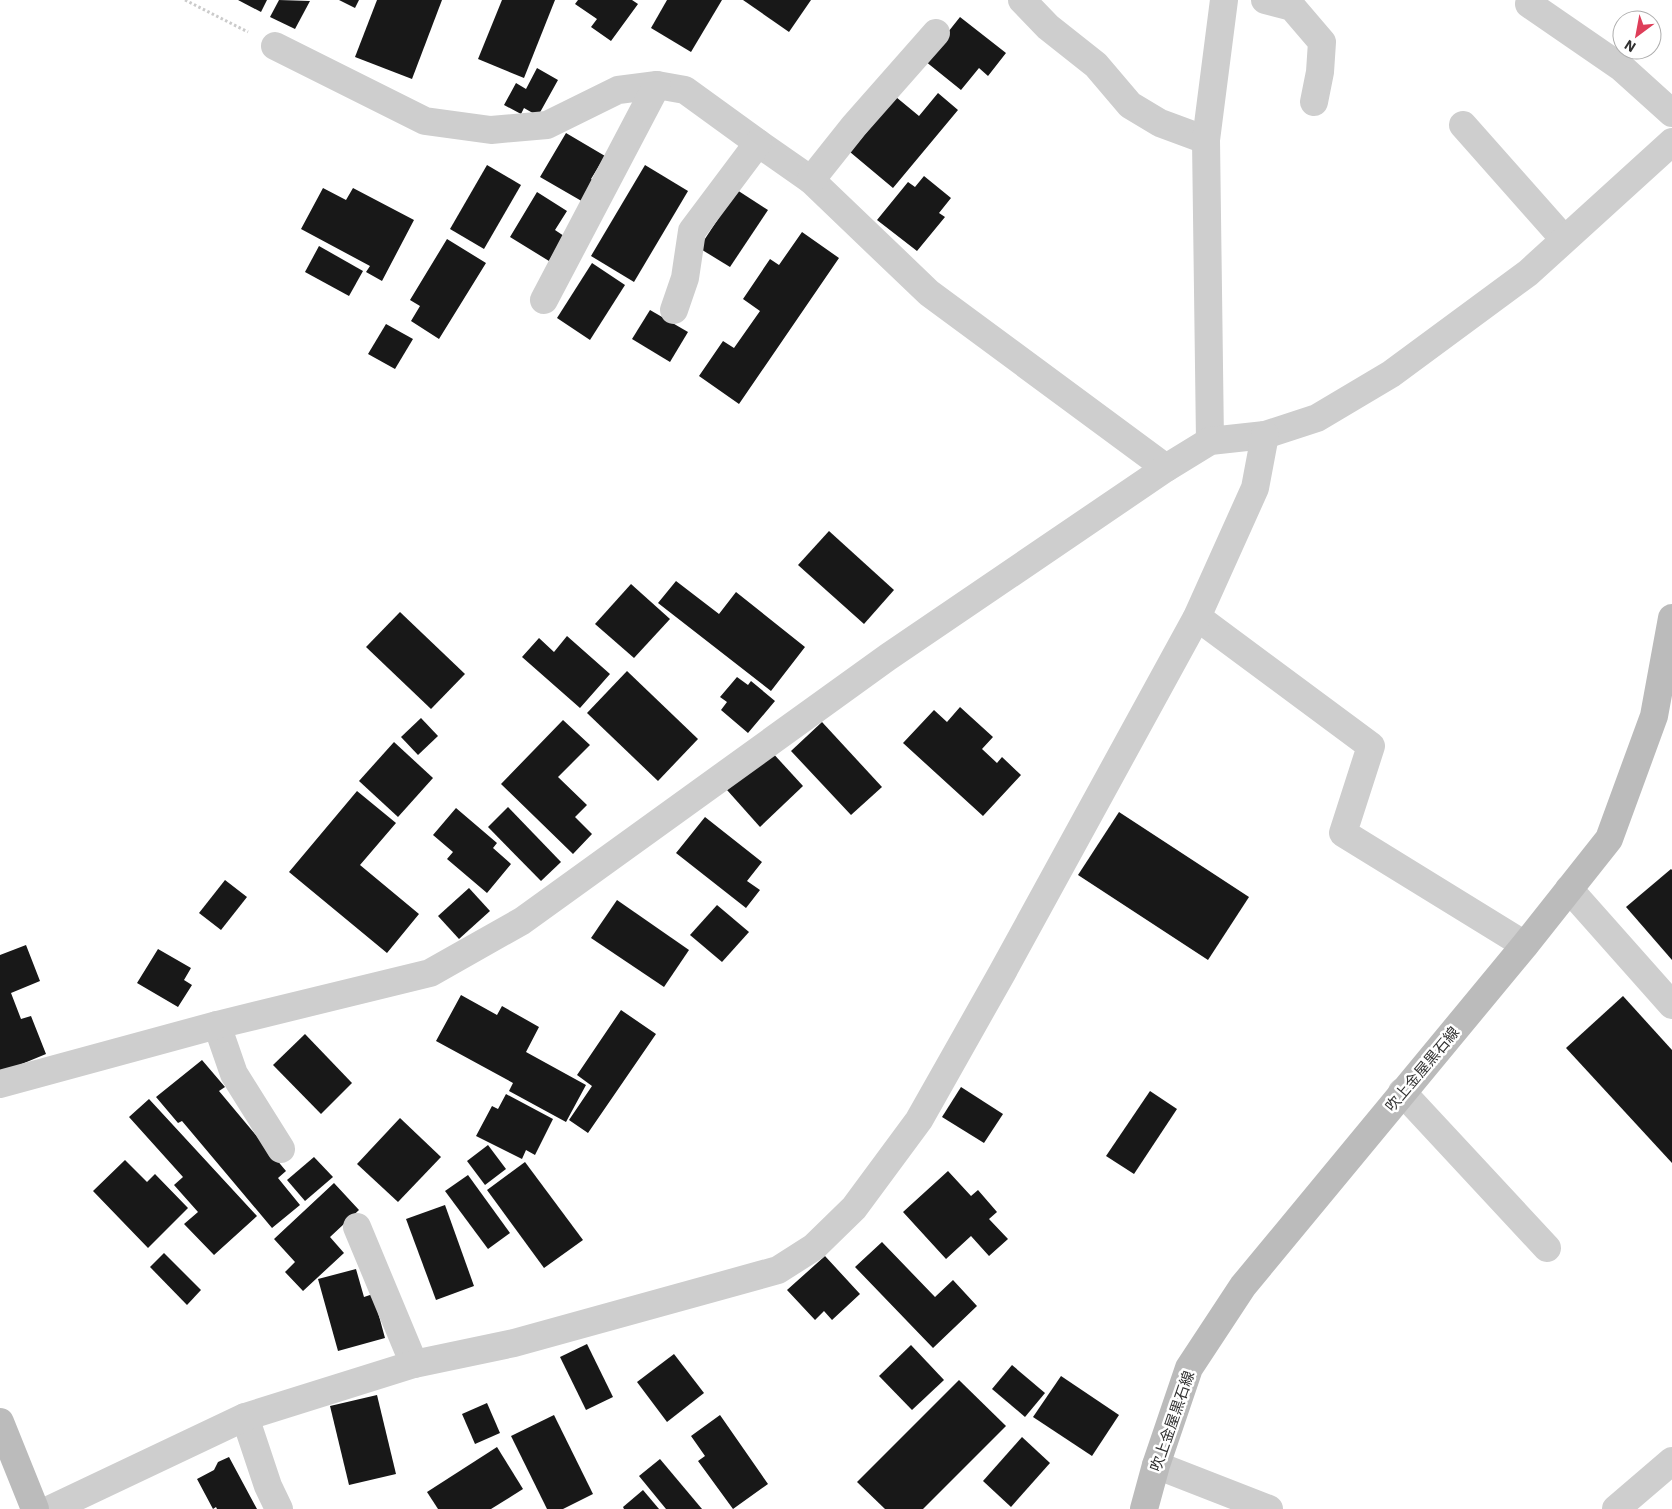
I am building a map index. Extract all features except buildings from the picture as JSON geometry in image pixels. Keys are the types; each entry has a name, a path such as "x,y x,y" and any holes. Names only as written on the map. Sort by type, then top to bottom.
{"main road":[{"name":"吹上金屋黒石線","path":"1144,1509 1156,1465 1189,1368 1243,1286 1525,945 1609,839 1654,716 1672,618"},
{"path":"0,1422 35,1509"}],"street":[{"path":"1022,0 1048,27 1096,65 1130,105 1160,123 1206,140"},
{"path":"1210,441 1206,140 1224,0"},
{"path":"1265,0 1292,7 1322,42 1320,72 1314,102"},
{"path":"1529,4 1622,68 1672,113"},
{"path":"811,180 854,126 936,33"},
{"path":"275,46 424,121 491,130 547,125 618,90 657,85 685,90 811,180 929,293 1166,468"},
{"path":"544,300 657,85"},
{"path":"1463,126 1564,239"},
{"path":"0,1084 217,1025 430,973 522,921 888,657 1166,468 1210,441 1265,435 1317,418 1391,374 1528,272 1672,142"},
{"path":"674,310 685,278 692,231 758,143"},
{"path":"51,1509 245,1417 414,1364 514,1343 778,1270 814,1248 854,1208 919,1120 1002,973 1197,617 1255,488 1265,435"},
{"path":"1197,617 1371,746 1343,833 1525,945"},
{"path":"1570,889 1672,1005"},
{"path":"217,1025 234,1074 281,1149"},
{"path":"1402,1092 1547,1248"},
{"path":"357,1227 414,1364"},
{"path":"245,1417 268,1486 279,1509"},
{"path":"1616,1509 1672,1461"},
{"path":"1156,1465 1269,1509"}],"path":[{"path":"185,0 275,46"}]}
